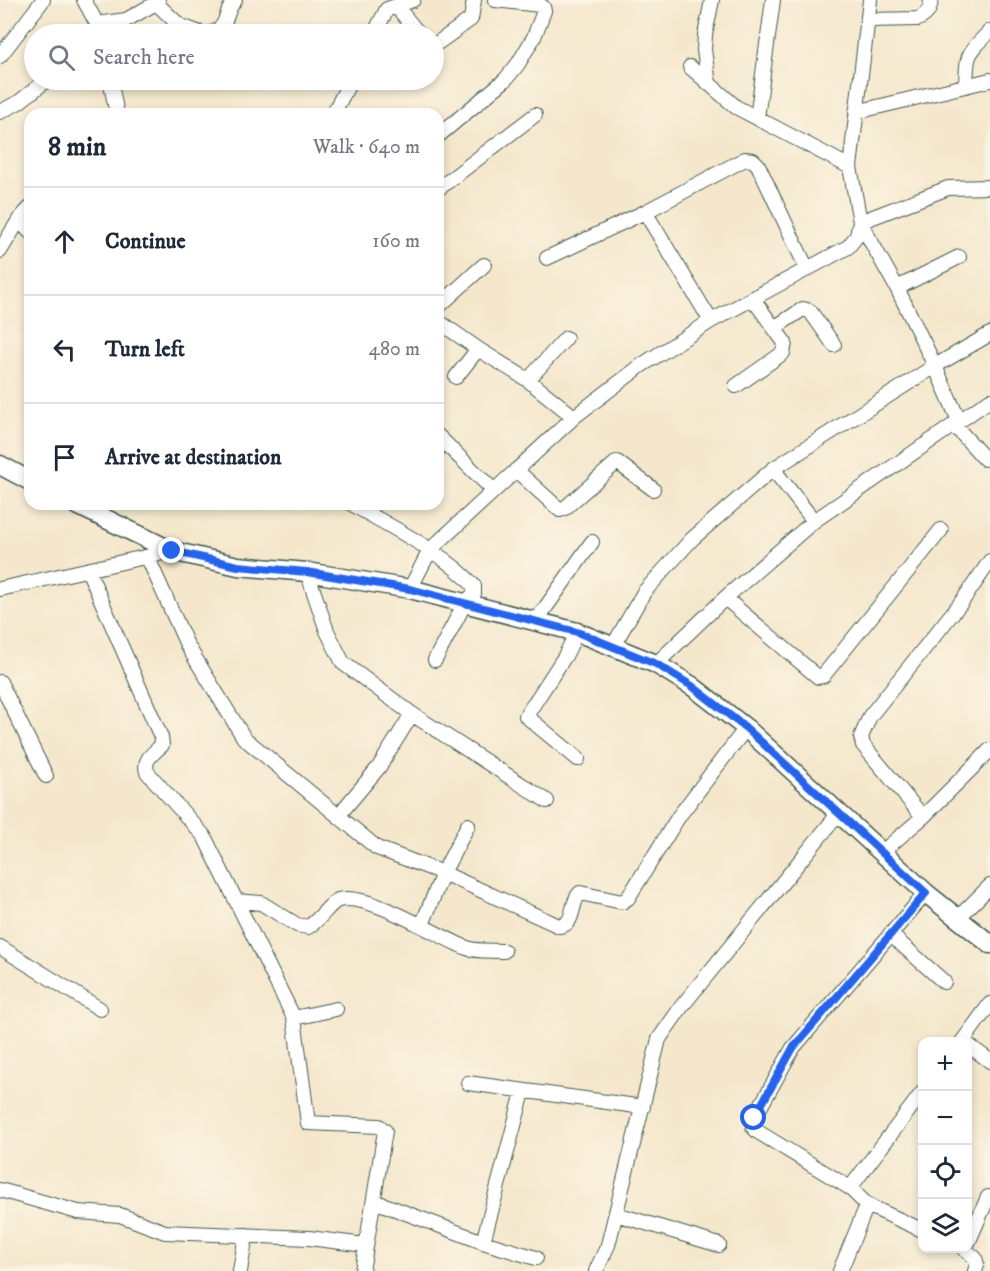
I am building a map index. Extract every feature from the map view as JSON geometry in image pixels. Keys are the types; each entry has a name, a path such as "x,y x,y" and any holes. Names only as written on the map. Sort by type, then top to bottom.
{"main road":[{"path":"0,465 24,478"},
{"path":"87,510 172,551 238,566 307,572 410,589 577,632 656,664 692,686 746,728 926,893 990,945"}],"street":[{"path":"25,24 43,0"},
{"path":"84,0 96,24"},
{"path":"224,24 235,0"},
{"path":"388,5 412,0"},
{"path":"444,38 471,19 474,0"},
{"path":"444,131 505,80 518,64 534,37 544,12 540,5 495,0"},
{"path":"709,84 704,50 711,0"},
{"path":"757,118 773,0"},
{"path":"870,0 850,167 860,222 897,288 935,366 957,423 986,459"},
{"path":"868,20 918,19 925,16 930,8 931,0"},
{"path":"114,24 126,20 157,2 177,24"},
{"path":"379,24 388,5"},
{"path":"388,5 408,24"},
{"path":"0,56 24,25"},
{"path":"966,86 967,61 970,52 990,31"},
{"path":"690,67 736,106 850,167"},
{"path":"856,112 990,80"},
{"path":"0,112 19,102 34,90"},
{"path":"112,90 116,108"},
{"path":"336,108 346,90"},
{"path":"444,184 535,116"},
{"path":"547,258 645,212 745,159 753,160 759,165 807,269"},
{"path":"860,222 948,188 990,187"},
{"path":"645,212 711,321"},
{"path":"0,251 24,215"},
{"path":"19,220 24,225"},
{"path":"410,589 430,550 574,417 642,365 711,321 848,247 856,236 860,222"},
{"path":"897,288 960,257"},
{"path":"444,302 484,265"},
{"path":"736,386 783,353 785,343 753,299"},
{"path":"774,328 803,309 810,311 834,345"},
{"path":"444,325 528,380 574,417"},
{"path":"613,646 644,592 692,539 773,469 935,366 990,334"},
{"path":"528,380 566,338"},
{"path":"456,377 478,349"},
{"path":"656,664 725,598 814,521 990,400"},
{"path":"444,442 494,491"},
{"path":"516,470 560,510 617,462 653,489"},
{"path":"773,469 814,521"},
{"path":"362,510 430,550 474,586 474,594 465,603 435,660"},
{"path":"725,598 819,677 823,676 941,530"},
{"path":"536,621 592,542"},
{"path":"0,589 172,551"},
{"path":"148,558 188,645 244,738 377,848 443,873 559,926 568,923 576,896 580,893 622,902 628,898 679,816 746,728"},
{"path":"923,817 863,745 861,736 870,716 963,600 990,561"},
{"path":"88,570 161,737 162,745 147,760 145,765 147,772 204,836 294,1018 308,1123 379,1126 386,1131 362,1271"},
{"path":"307,572 327,631 343,663 412,714 547,801"},
{"path":"577,632 565,656 526,716 578,759"},
{"path":"0,682 46,776"},
{"path":"338,816 379,767 412,714"},
{"path":"882,852 923,817 990,750"},
{"path":"596,1271 608,1245 659,1039 682,1006 839,813"},
{"path":"422,925 443,873 468,825"},
{"path":"958,918 990,886"},
{"path":"918,1228 867,1205 850,1188 753,1127 754,1118 793,1048 926,893"},
{"path":"236,901 261,903 297,925 308,927 318,921 335,901 350,898 372,904 422,925 469,949 504,951"},
{"path":"890,934 944,982"},
{"path":"0,947 100,1009"},
{"path":"967,1037 990,1004"},
{"path":"294,1018 336,1009"},
{"path":"972,1048 990,1061"},
{"path":"468,1083 643,1107"},
{"path":"483,1242 524,1092"},
{"path":"850,1188 918,1098"},
{"path":"0,1190 78,1212 120,1215 165,1232 309,1238 365,1245"},
{"path":"972,1232 988,1197"},
{"path":"374,1201 483,1242 536,1258"},
{"path":"840,1271 867,1205"},
{"path":"616,1214 719,1245"},
{"path":"240,1271 246,1235"},
{"path":"970,1253 977,1265 975,1271"}],"route":[{"path":"172,551 238,566 307,572 410,589 577,632 656,664 692,686 746,728 926,893 793,1048 754,1118"}]}
